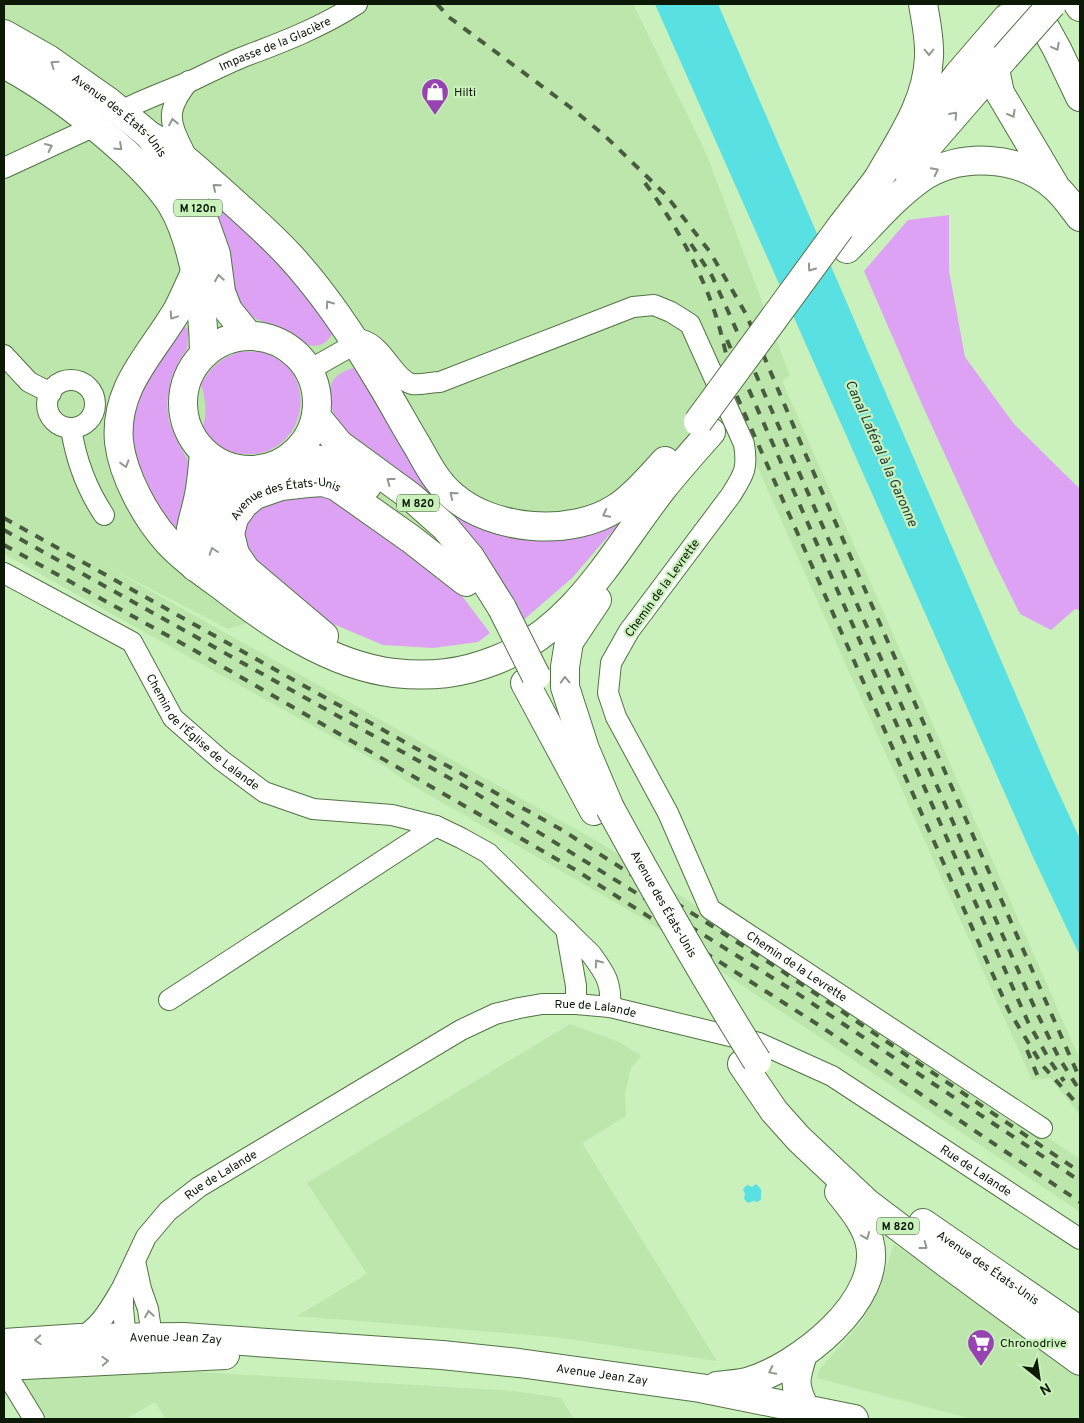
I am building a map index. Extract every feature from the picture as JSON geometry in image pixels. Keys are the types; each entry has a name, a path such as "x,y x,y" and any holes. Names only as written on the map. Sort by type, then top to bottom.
{"main road":[{"path":"844,239 908,126 922,94 929,58 929,36 923,4"},
{"path":"195,273 178,310 136,372 125,394 120,418 119,442 129,476 136,494 151,520 169,543 236,598 287,632 348,662 392,673 437,676 466,670 497,660 524,646 551,627 593,585 663,488 704,427 844,239 881,200 997,51 1020,4"},
{"path":"1032,4 1057,49 1080,97"},
{"path":"875,184 958,75 997,51 1052,4"},
{"name":"Avenue des États-Unis","path":"4,34 48,59 121,111 150,136 181,179 205,223 216,254 221,292 228,310 248,336"},
{"path":"997,51 1000,93 1056,188 1080,217"},
{"name":"Avenue des États-Unis","path":"4,64 48,90 95,126 134,161 158,186 172,206 184,231 195,273 204,338 204,353"},
{"path":"150,136 165,143 190,164 268,232 291,256 319,289 381,382 432,472 442,486 454,498 472,509 503,521 538,528 566,526 594,520 617,508 680,445 704,427"},
{"path":"844,239 923,177 941,167 964,161 989,161 1013,165 1034,173 1056,188"},
{"path":"248,336 266,338 283,344 298,356 309,370 316,392 316,416 311,432 301,446 288,458 275,466 260,470 229,468 216,462 204,453 190,436 183,415 183,392 185,385 190,371 204,353 224,340 248,336"},
{"name":"Avenue des États-Unis","path":"316,416 339,444 410,496 445,527 470,557 495,612 530,680 604,812 640,899 750,1062 838,1158 890,1200 1080,1331"},
{"path":"604,812 565,687 564,667 569,642 582,620 664,510 693,466 704,427"},
{"path":"244,470 227,483 218,496 211,512 208,530 210,544 221,569 235,582 288,619 324,636 364,651 395,657 428,660 460,657 491,648 514,638 534,624 572,591 645,499 680,445"},
{"path":"196,567 191,553 189,535 200,490 204,453"},
{"name":"Avenue des États-Unis","path":"288,458 329,461 373,490 424,530 444,551 466,582"},
{"name":"Avenue des États-Unis","path":"324,636 246,570 234,554 230,534 234,518 244,504 255,495 281,486 308,483 323,482 336,486 411,539 466,582 495,612"},
{"name":"Avenue des États-Unis","path":"750,1062 774,1111 799,1139 867,1203 1080,1361"},
{"path":"700,1388 747,1382 803,1354 830,1331 854,1304 862,1289 871,1257 869,1240 856,1214 799,1139"},
{"name":"Avenue Jean Zay","path":"4,1366 183,1337 519,1363 700,1388 803,1414 854,1419"},
{"name":"Avenue Jean Zay","path":"4,1342 80,1338 139,1344"},
{"path":"803,1354 798,1371 796,1392 803,1414"}],"street":[{"name":"Impasse de la Glacière","path":"121,111 150,96 334,19 358,4"},
{"path":"189,81 178,95 172,108 171,116 172,123 190,164"},
{"path":"4,168 95,126"},
{"name":"Chemin de la Levrette","path":"356,344 362,340 371,343 402,377 412,384 440,382 633,307 654,305 671,312 690,324 744,444 747,462 742,478 731,495 629,631 612,663 608,693 616,717 668,813 710,908 1042,1128"},
{"path":"309,370 356,344"},
{"path":"4,356 28,382 50,393"},
{"path":"74,381 82,383 90,389 94,397 95,406 93,414 88,422 80,427 71,428 58,424 49,413 48,399 50,393 56,386 64,382 74,381"},
{"path":"71,428 74,450 90,494 104,515"},
{"name":"Chemin de l'Église de Lalande","path":"4,572 132,642 174,718 220,760 264,792 313,809 392,815 436,826 488,853 591,954 603,970 610,984 610,1007"},
{"path":"169,1000 436,826"},
{"path":"566,929 576,986 576,1004"},
{"name":"Rue de Lalande","path":"80,1338 92,1331 124,1286 146,1237 168,1211 199,1186 461,1030 495,1014 542,1004 610,1007 759,1043 832,1076 1080,1239"},
{"path":"135,1260 148,1309 139,1344"},
{"name":"Rue de Lalande","path":"124,1286 122,1308 139,1344"},
{"path":"4,1370 34,1419"}],"shaded area":[{"path":"4,4 633,4 706,153 790,376 782,381 1080,1058 1080,1115 1050,1078 1032,1080 753,457 738,411 584,513 228,629 101,563 602,844 1080,1159 1080,1212 639,916 407,782 385,766 4,554"},
{"path":"186,170 248,221 335,328 324,343 311,346 289,332 243,312"},
{"path":"949,215 949,271 965,357 1014,424 1080,489 1080,610 1075,609 1051,630 1020,614 994,562 920,400 864,271 908,220"},
{"path":"177,320 189,330 187,349 171,379 167,402 169,421 192,471 180,545 137,480 127,414"},
{"path":"241,351 261,352 282,362 295,377 300,395 299,414 291,432 278,446 259,453 235,453 225,449 212,439 203,426 205,405 201,384 218,363"},
{"path":"363,364 480,521 623,519 572,578 520,623 337,424 330,399 333,380 343,372"},
{"path":"331,492 453,584 490,633 478,642 433,648 383,645 312,615 257,569 243,546 243,528 251,509 270,496"},
{"path":"570,1024 619,1042 641,1056 631,1068 625,1093 626,1116 582,1143 717,1361 555,1337 297,1316 367,1274 307,1183"},
{"path":"894,1244 1080,1378 1080,1419 972,1419 817,1378 819,1370 862,1321 878,1292"},
{"path":"200,1372 514,1391 561,1398 574,1419 166,1419 155,1402 126,1419 45,1419 23,1384 23,1378"}],"water":[{"name":"Canal Latéral à la Garonne","path":"655,4 718,4 1050,774 1080,839 1080,956 1034,859"},
{"path":"756,1184 761,1189 761,1199 758,1202 748,1203 744,1199 743,1189 747,1185 752,1187"}],"railway":[{"path":"437,4 450,18 570,107 605,136 665,194 710,252 746,314 805,453 1080,1079"},
{"path":"645,183 666,213 701,276 723,340 735,392 1009,1011 1042,1065 1080,1107"},
{"path":"691,244 712,276 728,311 1036,1011 1059,1058 1080,1091"},
{"path":"727,340 1028,1022 1050,1061 1064,1081"},
{"path":"4,518 562,830 776,967 1080,1172"},
{"path":"4,530 469,789 789,988 1080,1181"},
{"path":"4,545 192,649 574,869 817,1024 1080,1202"},
{"path":"1027,1050 1038,1077"}],"place":[{"name":"Hilti","path":"435,116"},
{"name":"Chronodrive","path":"981,1367"}]}
